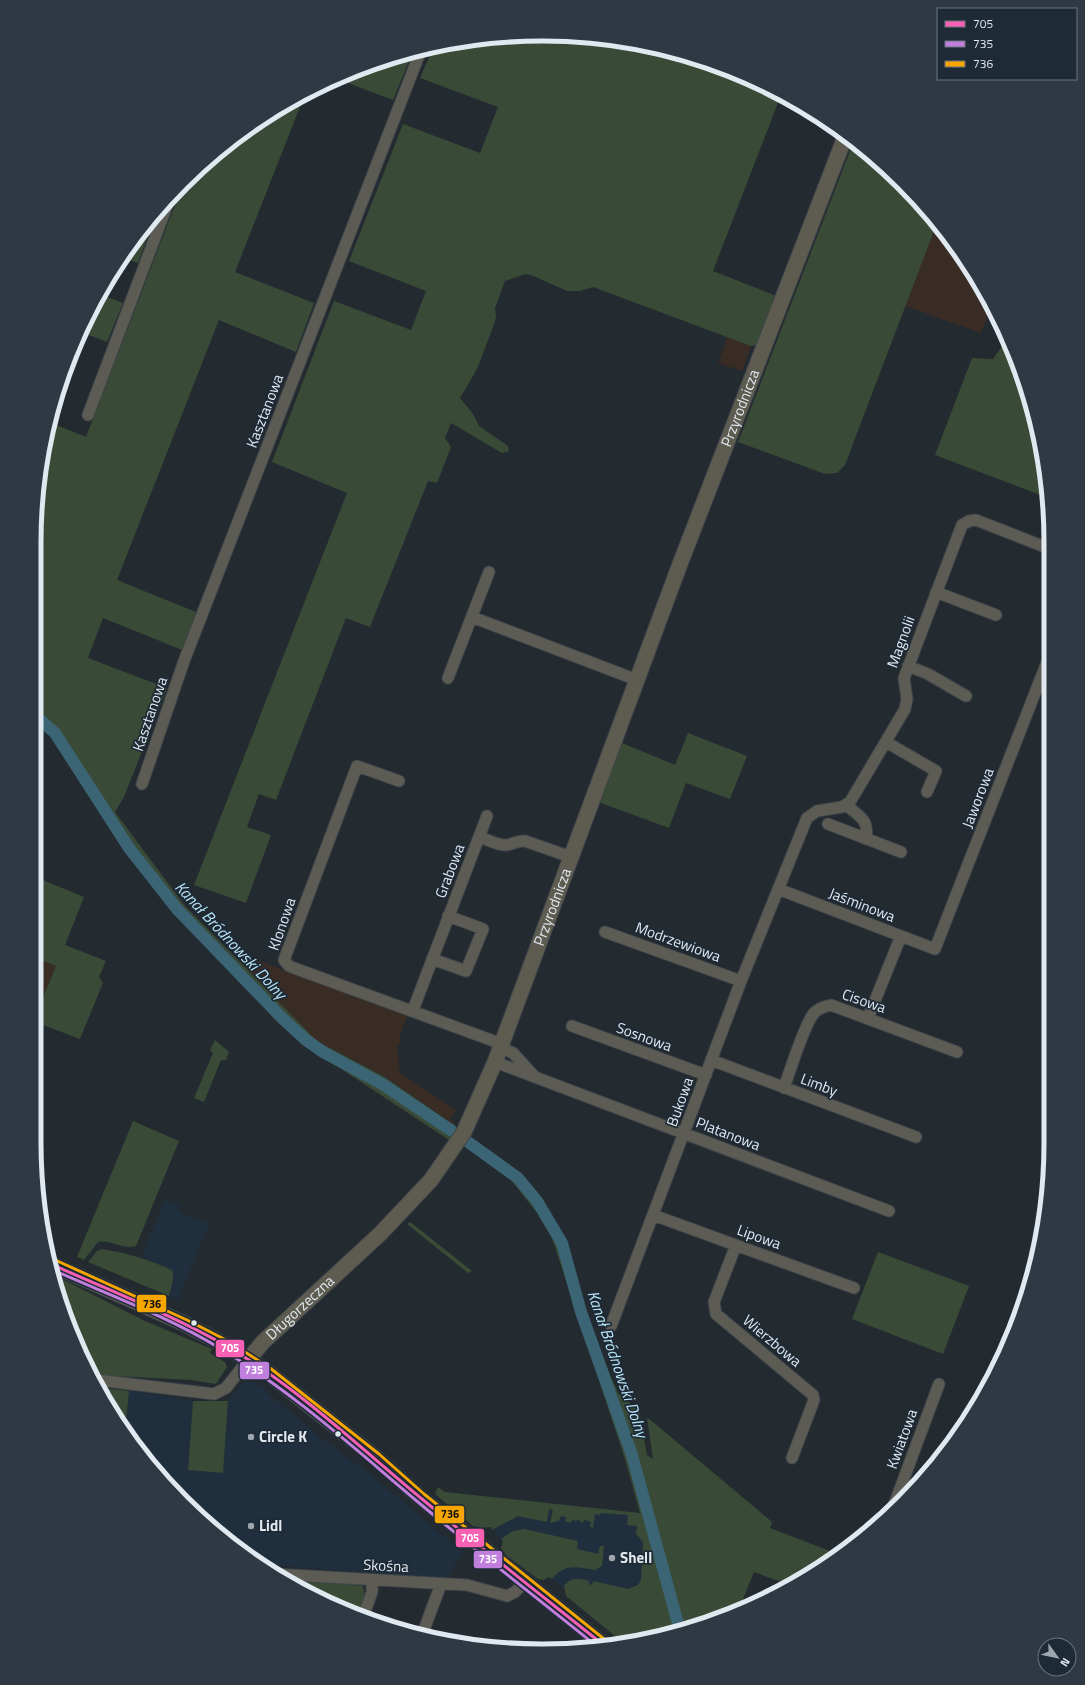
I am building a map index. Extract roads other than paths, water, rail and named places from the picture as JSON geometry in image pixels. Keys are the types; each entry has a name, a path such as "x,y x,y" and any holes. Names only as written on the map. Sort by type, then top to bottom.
{"street":[{"name":"Kasztanowa","path":"142,784 184,661 418,57"},
{"name":"Przyrodnicza","path":"464,1132 495,1062 637,680 843,142"},
{"path":"88,415 164,213"},
{"name":"Magnolii","path":"846,805 905,709 907,699 903,683 908,666 962,525 969,520 976,520 1044,547"},
{"path":"448,678 489,572"},
{"path":"936,592 996,615"},
{"path":"472,617 637,680"},
{"path":"908,666 928,674 966,696"},
{"name":"Jaworowa","path":"935,950 1044,670"},
{"path":"886,742 936,771 927,792"},
{"name":"Klonowa","path":"399,781 358,766 284,958 289,966 413,1010 501,1045"},
{"path":"778,889 807,818 817,811 846,805 865,821 867,831 866,839"},
{"name":"Grabowa","path":"413,1010 487,816"},
{"path":"828,824 901,852"},
{"name":"Grabowa","path":"479,836 501,844 526,841 571,857"},
{"name":"Jaśminowa","path":"778,889 935,950"},
{"name":"Bukowa","path":"611,1326 741,981 778,889"},
{"name":"Grabowa","path":"432,959 466,971 482,929 448,916"},
{"name":"Modrzewiowa","path":"605,932 741,981"},
{"path":"868,1018 900,936"},
{"name":"Cisowa","path":"784,1088 808,1024 814,1014 821,1008 831,1005 957,1052"},
{"name":"Sosnowa","path":"572,1026 706,1075"},
{"name":"Platanowa","path":"501,1045 513,1053 534,1077"},
{"name":"Limby","path":"711,1060 916,1138"},
{"name":"Platanowa","path":"495,1062 889,1211"},
{"name":"Długorzeczna","path":"102,1380 214,1394 226,1388 263,1342 380,1234 417,1197 443,1164 464,1132"},
{"name":"Lipowa","path":"653,1215 854,1288"},
{"name":"Wierzbowa","path":"736,1245 714,1302 716,1314 813,1395 814,1400 792,1458"},
{"path":"57,1267 186,1324 267,1372 372,1454 421,1498 526,1581 598,1641"},
{"name":"Kwiatowa","path":"897,1497 939,1384"},
{"name":"Skośna","path":"289,1575 477,1586 507,1596 515,1592 526,1581"},
{"path":"365,1611 372,1592 372,1580"},
{"path":"424,1629 441,1584"}],"waterway":[{"name":"Kanał Bródnowski Dolny","path":"41,721 55,733 129,848 177,909 281,1017 306,1040 323,1052 382,1084 452,1131"},
{"name":"Kanał Bródnowski Dolny","path":"468,1142 518,1178 537,1201 562,1243 581,1312 632,1455 678,1625"}],"place":[{"name":"Circle K","path":"251,1437"},
{"name":"Lidl","path":"251,1526"},
{"name":"Shell","path":"612,1558"}]}
